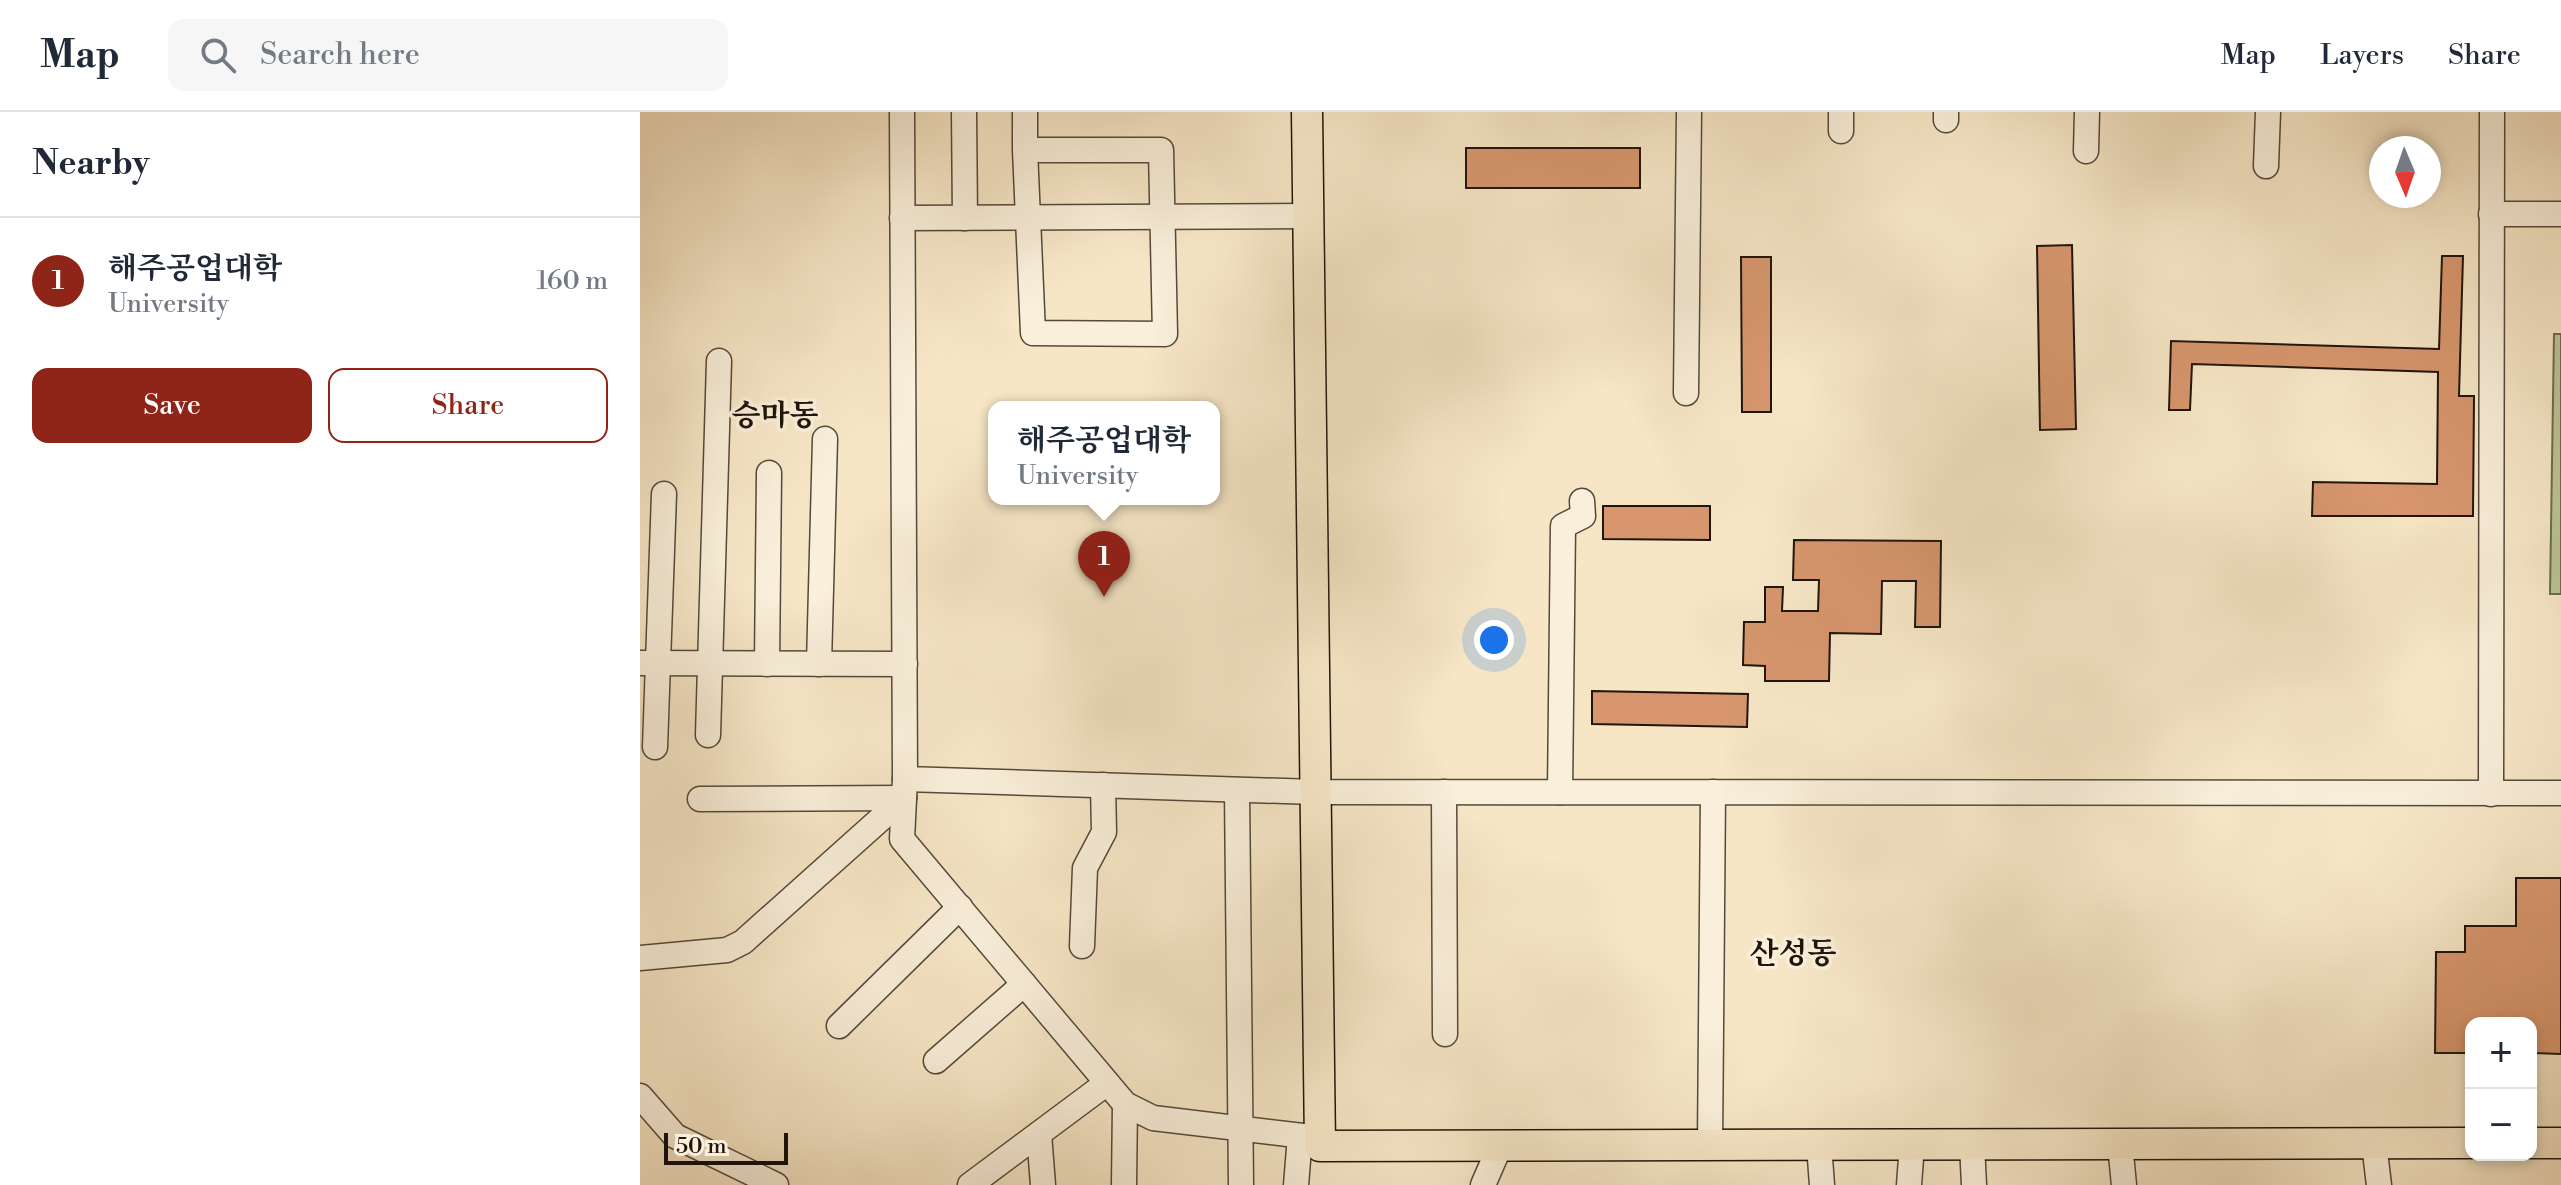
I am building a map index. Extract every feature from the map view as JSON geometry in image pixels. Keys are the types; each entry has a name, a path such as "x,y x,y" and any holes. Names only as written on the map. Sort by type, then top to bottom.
{"main road":[{"path":"1307,112 1315,792 1310,1137 1320,1146 2465,1143"},
{"path":"2537,1143 2561,1143"}],"street":[{"path":"902,112 905,664 902,839 1125,1104 1153,1118 1310,1137 1296,1185"},
{"path":"964,112 965,218"},
{"path":"1025,112 1025,150 1033,333 1165,334 1161,150 1025,150"},
{"path":"1686,393 1689,112"},
{"path":"2086,151 2087,112"},
{"path":"2266,166 2268,112"},
{"path":"2491,794 2492,112"},
{"path":"2491,214 2561,214"},
{"path":"902,218 1308,216"},
{"path":"708,735 719,361"},
{"path":"819,664 825,439"},
{"path":"767,664 769,473"},
{"path":"655,747 649,663 664,494"},
{"path":"1560,792 1563,526 1583,516 1582,501"},
{"path":"649,663 905,664"},
{"path":"700,799 905,789 1103,785 1315,792 2561,793"},
{"path":"1082,946 1085,868 1104,832 1103,785"},
{"path":"640,958 727,950 743,942 905,789"},
{"path":"1237,790 1241,1185"},
{"path":"1444,792 1445,1034"},
{"path":"1710,1145 1713,792"},
{"path":"839,1026 960,907"},
{"path":"936,1061 1024,984"},
{"path":"970,1185 1107,1083"},
{"path":"640,1096 675,1136 776,1185"},
{"path":"1124,1185 1125,1104"},
{"path":"1039,1134 1043,1185"},
{"path":"2120,1144 2124,1185"},
{"path":"2374,1144 2379,1185"},
{"path":"1819,1145 1822,1185"},
{"path":"1909,1185 1912,1145"},
{"path":"1972,1145 1974,1185"},
{"path":"1483,1185 1500,1146"}],"green space":[{"path":"2554,334 2561,334 2561,594 2550,594"}],"building":[{"path":"1466,148 1640,148 1640,188 1466,188"},
{"path":"2072,245 2076,429 2040,430 2037,246"},
{"path":"2442,256 2463,256 2459,396 2474,396 2473,516 2312,516 2313,482 2437,484 2438,372 2192,364 2190,410 2169,410 2171,341 2439,349"},
{"path":"1741,257 1771,257 1771,412 1742,412"},
{"path":"1603,506 1710,506 1710,540 1603,539"},
{"path":"1794,540 1941,541 1940,627 1915,627 1916,581 1882,581 1881,634 1830,633 1829,681 1765,681 1765,666 1743,665 1744,622 1765,622 1765,587 1783,587 1782,611 1818,611 1819,580 1793,580"},
{"path":"1592,691 1748,694 1747,727 1592,724"},
{"path":"2516,878 2561,878 2561,1054 2537,1053 2537,1017 2465,1017 2465,1053 2435,1053 2436,952 2465,952 2465,926 2516,926"}],"place":[{"name":"해주공업대학","path":"1104,597"}],"district":[{"name":"승마동","path":"775,415"},
{"name":"산성동","path":"1793,953"}]}
